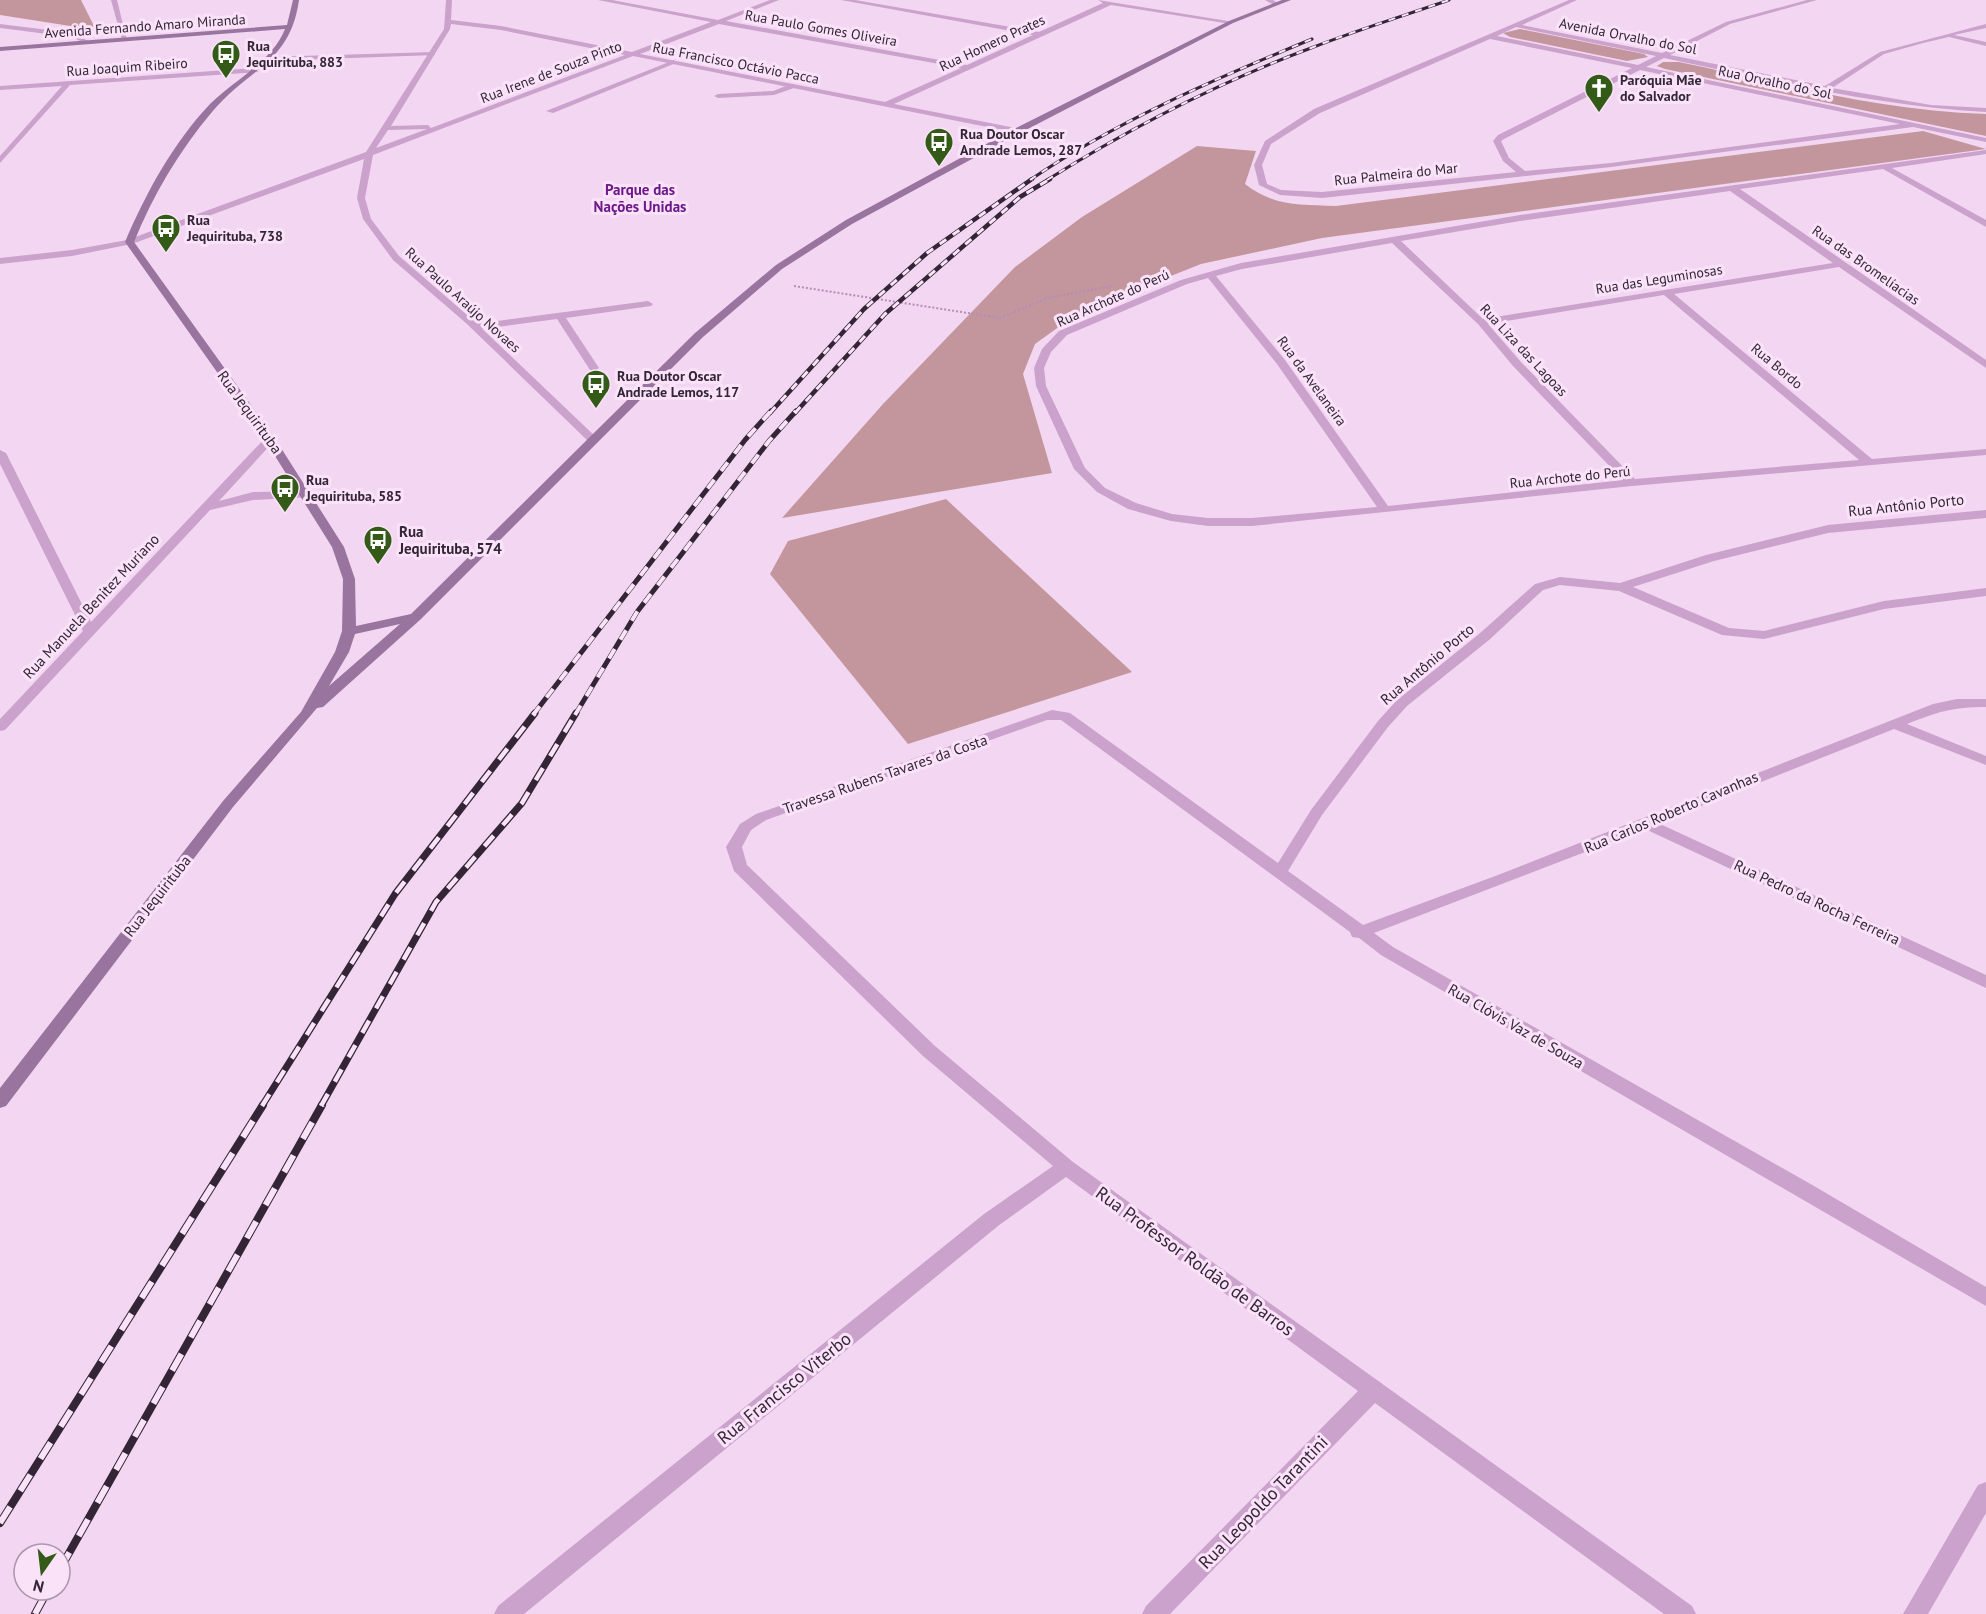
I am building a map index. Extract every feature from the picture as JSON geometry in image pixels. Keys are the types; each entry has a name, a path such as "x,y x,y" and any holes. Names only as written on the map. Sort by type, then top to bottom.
{"street":[{"path":"114,0 125,40"},
{"path":"129,242 140,214 184,143 213,106 267,59 288,37 296,0"},
{"name":"Rua Paulo Araújo Novaes","path":"449,0 449,22 433,54 369,154 361,198 367,219 396,258 475,327 593,440"},
{"name":"Rua Paulo Gomes Oliveira","path":"602,0 966,67"},
{"name":"Rua Irene de Souza Pinto","path":"0,261 72,253 129,242 776,0"},
{"path":"844,0 1038,34"},
{"path":"1094,0 1231,22"},
{"path":"307,714 416,616 699,336 779,267 849,222 1017,131 1272,2 1288,0"},
{"name":"Rua Palmeira do Mar","path":"1574,0 1335,103 1286,130 1268,143 1263,151 1258,165 1260,180 1270,189 1280,192 1322,195 1523,174 1913,125"},
{"path":"1523,174 1500,150 1497,141 1501,137 1728,23 1814,0"},
{"name":"Rua Homero Prates","path":"885,105 1110,3"},
{"name":"Rua Francisco Octávio Pacca","path":"449,22 501,28 1017,131"},
{"name":"Avenida Orvalho do Sol","path":"1514,25 1910,105 1986,110"},
{"path":"0,26 73,35 89,43"},
{"path":"1827,88 1882,53 1986,26"},
{"name":"Avenida Fernando Amaro Miranda","path":"0,49 291,27"},
{"path":"1946,35 1986,44"},
{"name":"Rua Orvalho do Sol","path":"1487,36 1986,140"},
{"path":"267,59 433,54"},
{"path":"550,111 674,62"},
{"name":"Rua Joaquim Ribeiro","path":"0,88 255,70"},
{"path":"0,161 68,83"},
{"path":"718,96 774,93 791,86"},
{"path":"384,128 440,126"},
{"name":"Rua Archote do Perú","path":"1986,152 1520,218 1288,257 1209,274 1184,282 1063,333 1046,351 1039,368 1041,386 1080,469 1101,490 1132,506 1170,517 1208,522 1252,522 1632,483 1986,452"},
{"path":"1886,167 1986,224"},
{"name":"Rua das Bromelíacias","path":"1732,188 1986,364"},
{"name":"Rua Liza das Lagoas","path":"1393,239 1481,322 1517,364 1632,483"},
{"name":"Rua Jequirituba","path":"0,1101 228,804 307,714 342,652 349,631 349,579 338,547 308,495 270,439 129,242"},
{"name":"Rua das Leguminosas","path":"1481,322 1841,264"},
{"name":"Rua da Avelaneira","path":"1209,274 1281,362 1385,510"},
{"name":"Rua Bordo","path":"1666,292 1869,462"},
{"path":"475,327 648,304"},
{"path":"560,316 594,368"},
{"name":"Rua Manuela Benitez Muriano","path":"0,727 270,439"},
{"path":"0,453 89,631"},
{"path":"207,507 253,496 308,495"},
{"name":"Rua Antônio Porto","path":"1621,587 1710,558 1828,529 1986,514"},
{"name":"Rua Antônio Porto","path":"1279,874 1316,813 1383,724 1402,703 1484,637 1539,587 1560,581 1621,587 1728,632 1764,635 1884,605 1986,592"},
{"path":"349,631 416,616"},
{"name":"Rua Carlos Roberto Cavanhas","path":"1358,933 1493,885 1647,824 1756,777 1938,707 1957,703 1986,703"},
{"name":"Travessa Rubens Tavares da Costa","path":"740,867 734,855 736,840 745,828 761,817 1042,717 1059,714 1070,719"},
{"name":"Rua Clóvis Vaz de Souza","path":"1070,719 1358,933 1478,1005 1807,1191 1986,1297"},
{"path":"1894,724 1986,761"},
{"name":"Rua Pedro da Rocha Ferreira","path":"1647,824 1821,903 1986,982"},
{"name":"Rua Professor Roldão de Barros","path":"740,867 929,1051 1066,1167 1684,1614"},
{"name":"Rua Francisco Viterbo","path":"506,1614 991,1220 1066,1167"},
{"name":"Rua Leopoldo Tarantini","path":"1154,1614 1373,1390"},
{"path":"1915,1614 1986,1492"}],"path":[{"path":"826,291 1000,318 1048,298 1117,285"}],"shaded area":[{"path":"0,0 81,0 96,30 0,15"},
{"path":"1520,29 1644,54 1648,57 1627,61 1510,37 1503,33"},
{"path":"1663,62 1679,62 1870,102 1908,108 1986,114 1986,136 1657,66"},
{"path":"1923,131 1986,149 1322,238 1201,264 1078,313 1035,344 1023,374 1052,473 782,518 883,404 1015,267 1082,217 1197,146 1256,151 1245,184 1267,197 1288,203 1336,206"},
{"path":"946,499 1132,672 908,744 770,574 788,541"}],"railway":[{"path":"1047,180 1110,142 1209,91 1328,41 1449,0"},
{"path":"1030,180 1097,139 1167,102 1312,39"},
{"path":"770,413 864,309 927,253 1032,179"},
{"path":"795,413 885,314 1020,197 1050,179"},
{"path":"533,715 745,440 771,411"},
{"path":"575,715 637,612 769,441 796,411"},
{"path":"262,1106 395,894 535,713"},
{"path":"321,1106 436,902 522,803 576,713"},
{"path":"0,1523 263,1105"},
{"path":"72,1548 322,1105"},
{"path":"35,1614 42,1602"}],"place":[{"name":"Rua Jequirituba, 883","path":"226,80"},
{"name":"Paróquia Mãe do Salvador","path":"1599,114"},
{"name":"Rua Doutor Oscar Andrade Lemos, 287","path":"939,168"},
{"name":"Rua Jequirituba, 738","path":"166,254"},
{"name":"Rua Doutor Oscar Andrade Lemos, 117","path":"596,410"},
{"name":"Rua Jequirituba, 585","path":"285,514"},
{"name":"Rua Jequirituba, 574","path":"378,566"}],"district":[{"name":"Parque das Nações Unidas","path":"640,198"}]}
